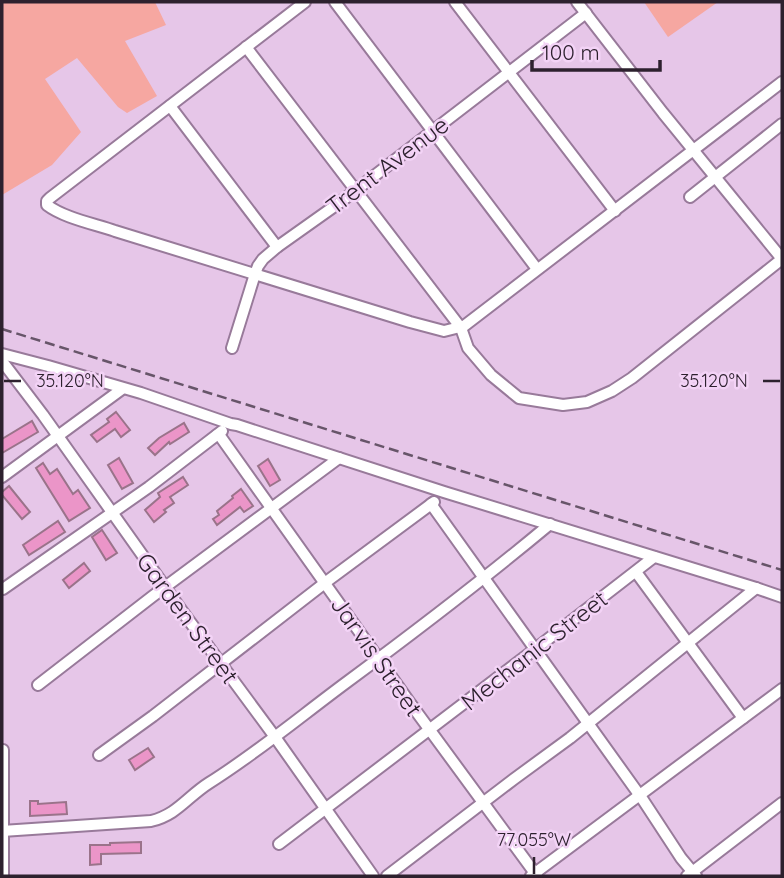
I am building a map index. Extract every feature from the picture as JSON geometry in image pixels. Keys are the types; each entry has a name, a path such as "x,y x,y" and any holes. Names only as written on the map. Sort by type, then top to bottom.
{"street":[{"path":"305,2 50,198 47,205 115,231 444,331 461,328 782,82"},
{"path":"335,2 537,269"},
{"path":"455,2 615,211"},
{"path":"246,47 461,328 468,348 491,375 519,398 563,405 587,402 632,378 782,259 577,2"},
{"name":"Trent Avenue","path":"232,348 255,274 263,259 586,13"},
{"path":"170,106 276,247"},
{"path":"690,197 782,124"},
{"path":"2,354 141,393 444,492 782,597"},
{"name":"Garden Street","path":"2,361 373,876"},
{"path":"2,477 122,389"},
{"path":"3,589 113,513 231,424"},
{"name":"Jarvis Street","path":"217,435 534,875"},
{"path":"38,685 339,458"},
{"path":"99,755 431,505 444,492"},
{"path":"431,505 639,796 692,875 782,803"},
{"path":"2,831 151,821 174,812 379,659 550,524"},
{"name":"Mechanic Street","path":"279,844 654,557"},
{"path":"636,572 743,718"},
{"path":"387,876 588,724 757,588"},
{"path":"534,875 782,689"},
{"path":"3,750 3,876"}],"shaded area":[{"path":"2,2 155,2 166,25 125,41 157,96 127,113 118,107 77,58 45,79 81,132 52,165 2,195"},
{"path":"644,2 718,2 668,37"}],"building":[{"path":"116,412 130,430 121,437 115,429 97,442 91,435 109,422 107,419"},
{"path":"32,421 38,432 2,453 2,439"},
{"path":"184,423 189,432 170,444 169,442 155,455 148,448 159,438"},
{"path":"119,458 133,483 122,489 108,465"},
{"path":"268,459 280,480 270,486 258,466"},
{"path":"43,463 50,474 57,469 73,494 78,490 90,508 69,521 36,468"},
{"path":"183,477 188,485 170,497 174,503 154,522 145,510 160,497 158,493"},
{"path":"9,486 30,512 22,519 2,495"},
{"path":"241,489 253,506 244,512 240,507 217,525 213,519 219,515 217,511"},
{"path":"58,521 65,532 29,555 23,545"},
{"path":"102,530 117,553 106,560 92,537"},
{"path":"84,563 90,571 69,588 63,580"},
{"path":"148,748 154,757 135,770 129,760"},
{"path":"30,801 38,801 38,804 66,802 67,814 30,816"},
{"path":"141,842 141,853 101,854 101,864 90,865 90,845"}],"railway":[{"path":"2,329 782,570"}]}
